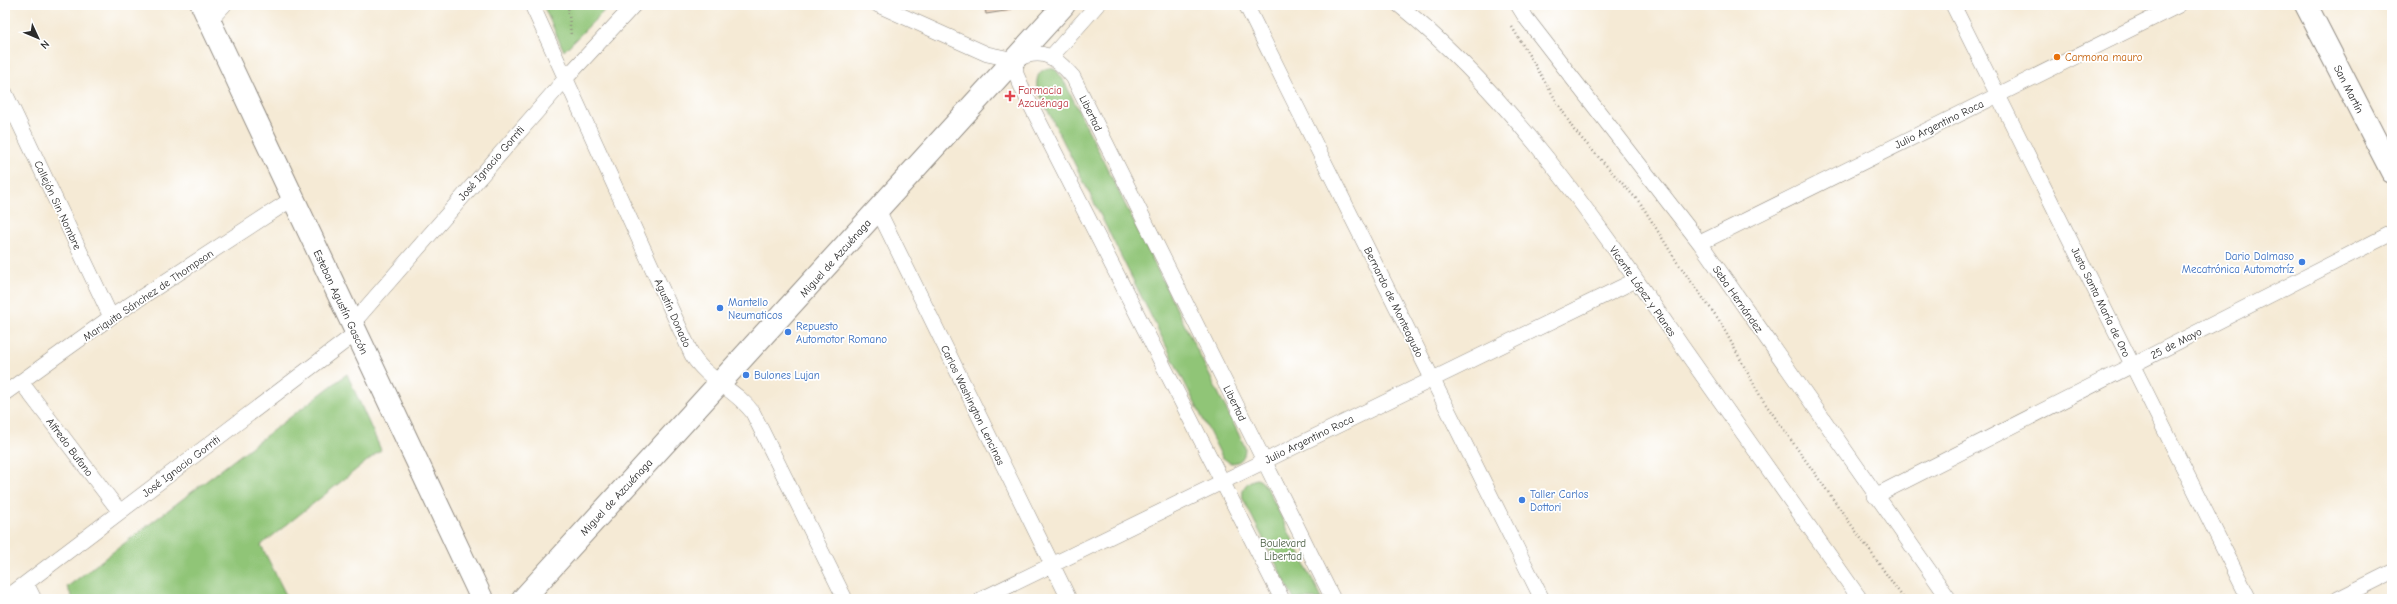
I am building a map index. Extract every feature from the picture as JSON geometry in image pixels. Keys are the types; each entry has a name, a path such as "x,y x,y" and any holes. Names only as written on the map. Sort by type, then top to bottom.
{"main road":[{"name":"Miguel de Azcuénaga","path":"523,599 1064,5"},
{"name":"San Martín","path":"2306,5 2392,172"},
{"name":"Esteban Agustín Gascón","path":"205,13 292,200 482,599"}],"street":[{"path":"205,13 224,5"},
{"name":"Agustín Donado","path":"532,5 567,76 689,349 701,368 746,404 753,413 845,599"},
{"name":"José Ignacio Gorriti","path":"5,599 120,512 354,329 567,76 634,5"},
{"path":"878,5 988,54 1014,60 1029,54 1051,56 1097,5"},
{"name":"Bernardo de Monteagudo","path":"1246,5 1542,599"},
{"name":"Vicente López y Planes","path":"1399,5 1470,69 1510,112 1572,192 1636,280 1860,599"},
{"name":"Justo Santa María de Oro","path":"1953,5 2249,599"},
{"name":"Julio Argentino Roca","path":"1700,243 2179,5"},
{"name":"Seba Hernández","path":"1524,9 1700,243 1875,496 1949,599"},
{"name":"Libertad","path":"1051,56 1073,77 1333,599"},
{"path":"1014,60 1016,74 1023,90 1282,599"},
{"name":"Callejón Sin Nombre","path":"5,93 111,317"},
{"name":"Mariquita Sánchez de Thompson","path":"5,393 111,317 292,200"},
{"name":"Carlos Washington Lencinas","path":"878,210 1069,599"},
{"name":"25 de Mayo","path":"1875,496 2392,234"},
{"name":"Julio Argentino Roca","path":"982,599 1636,280"},
{"name":"Alfredo Bufano","path":"21,382 120,512"},
{"path":"2338,599 2392,572"},
{"path":"26,583 34,599"}],"path":[{"path":"568,5 571,35"},
{"path":"1511,25 1574,130 1641,204 1677,262 1719,320 1762,399 1904,599"}],"green space":[{"path":"543,5 610,5 564,51"},
{"path":"1050,68 1056,70 1064,81 1245,447 1243,457 1240,461 1230,463 1222,457 1037,89 1037,81 1040,72"},
{"path":"347,374 381,450 261,545 288,599 73,599 67,587"},
{"name":"Boulevard Libertad","path":"1257,479 1261,481 1268,490 1322,599 1294,599 1243,499 1245,486"}],"building":[{"path":"985,5 1011,5 1011,10 986,14"}],"place":[{"name":"Carmona mauro","path":"2057,57"},
{"name":"Farmacia Azcuénaga","path":"1010,96"},
{"name":"Dario Dalmaso Mecatrónica Automotríz","path":"2302,262"},
{"name":"Mantello Neumaticos","path":"720,308"},
{"name":"Repuesto Automotor Romano","path":"788,332"},
{"name":"Bulones Lujan","path":"746,375"},
{"name":"Taller Carlos Dottori","path":"1522,500"}]}
